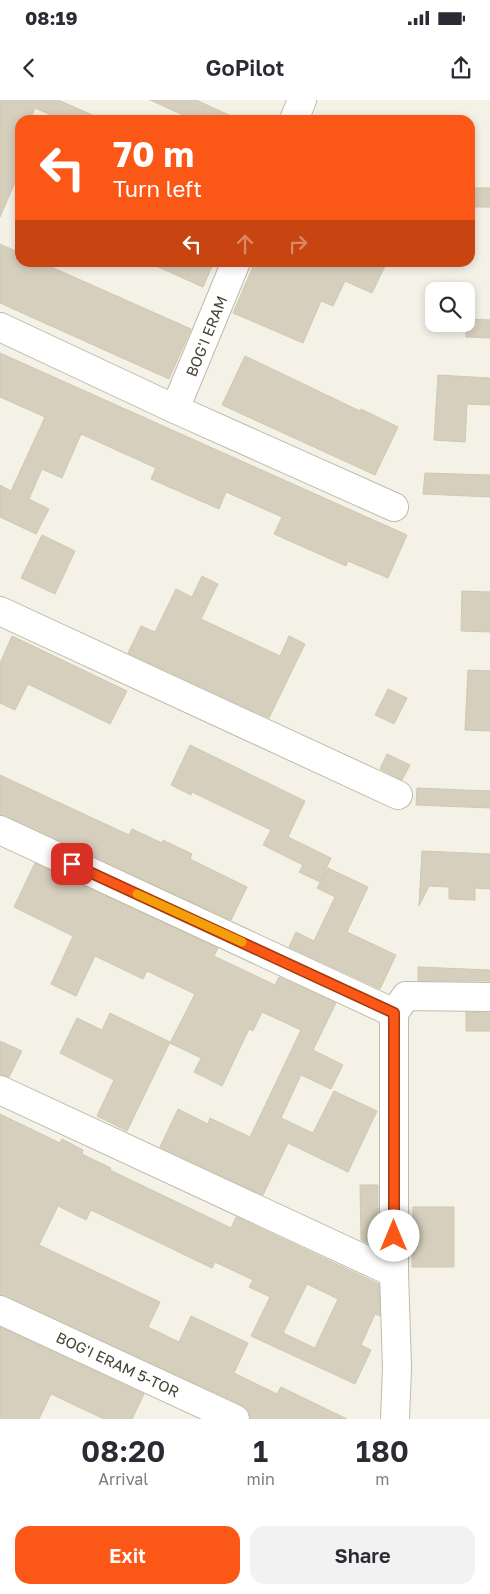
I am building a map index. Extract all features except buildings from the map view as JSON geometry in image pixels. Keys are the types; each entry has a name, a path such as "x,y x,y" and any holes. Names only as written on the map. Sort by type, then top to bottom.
{"street":[{"path":"296,115 302,100"},
{"name":"BOG'I ERAM","path":"175,410 234,267"},
{"path":"0,327 175,410 394,506"},
{"path":"0,611 398,795"},
{"path":"0,830 394,1013"},
{"path":"395,1419 397,1368 394,1273 394,1013 406,996 490,997"},
{"path":"0,1090 394,1273"},
{"name":"BOG'I ERAM 5-TOR","path":"0,1310 235,1419"}],"slow traffic":[{"path":"137,894 242,942"}],"route":[{"path":"72,864 394,1013 394,1236"}]}
